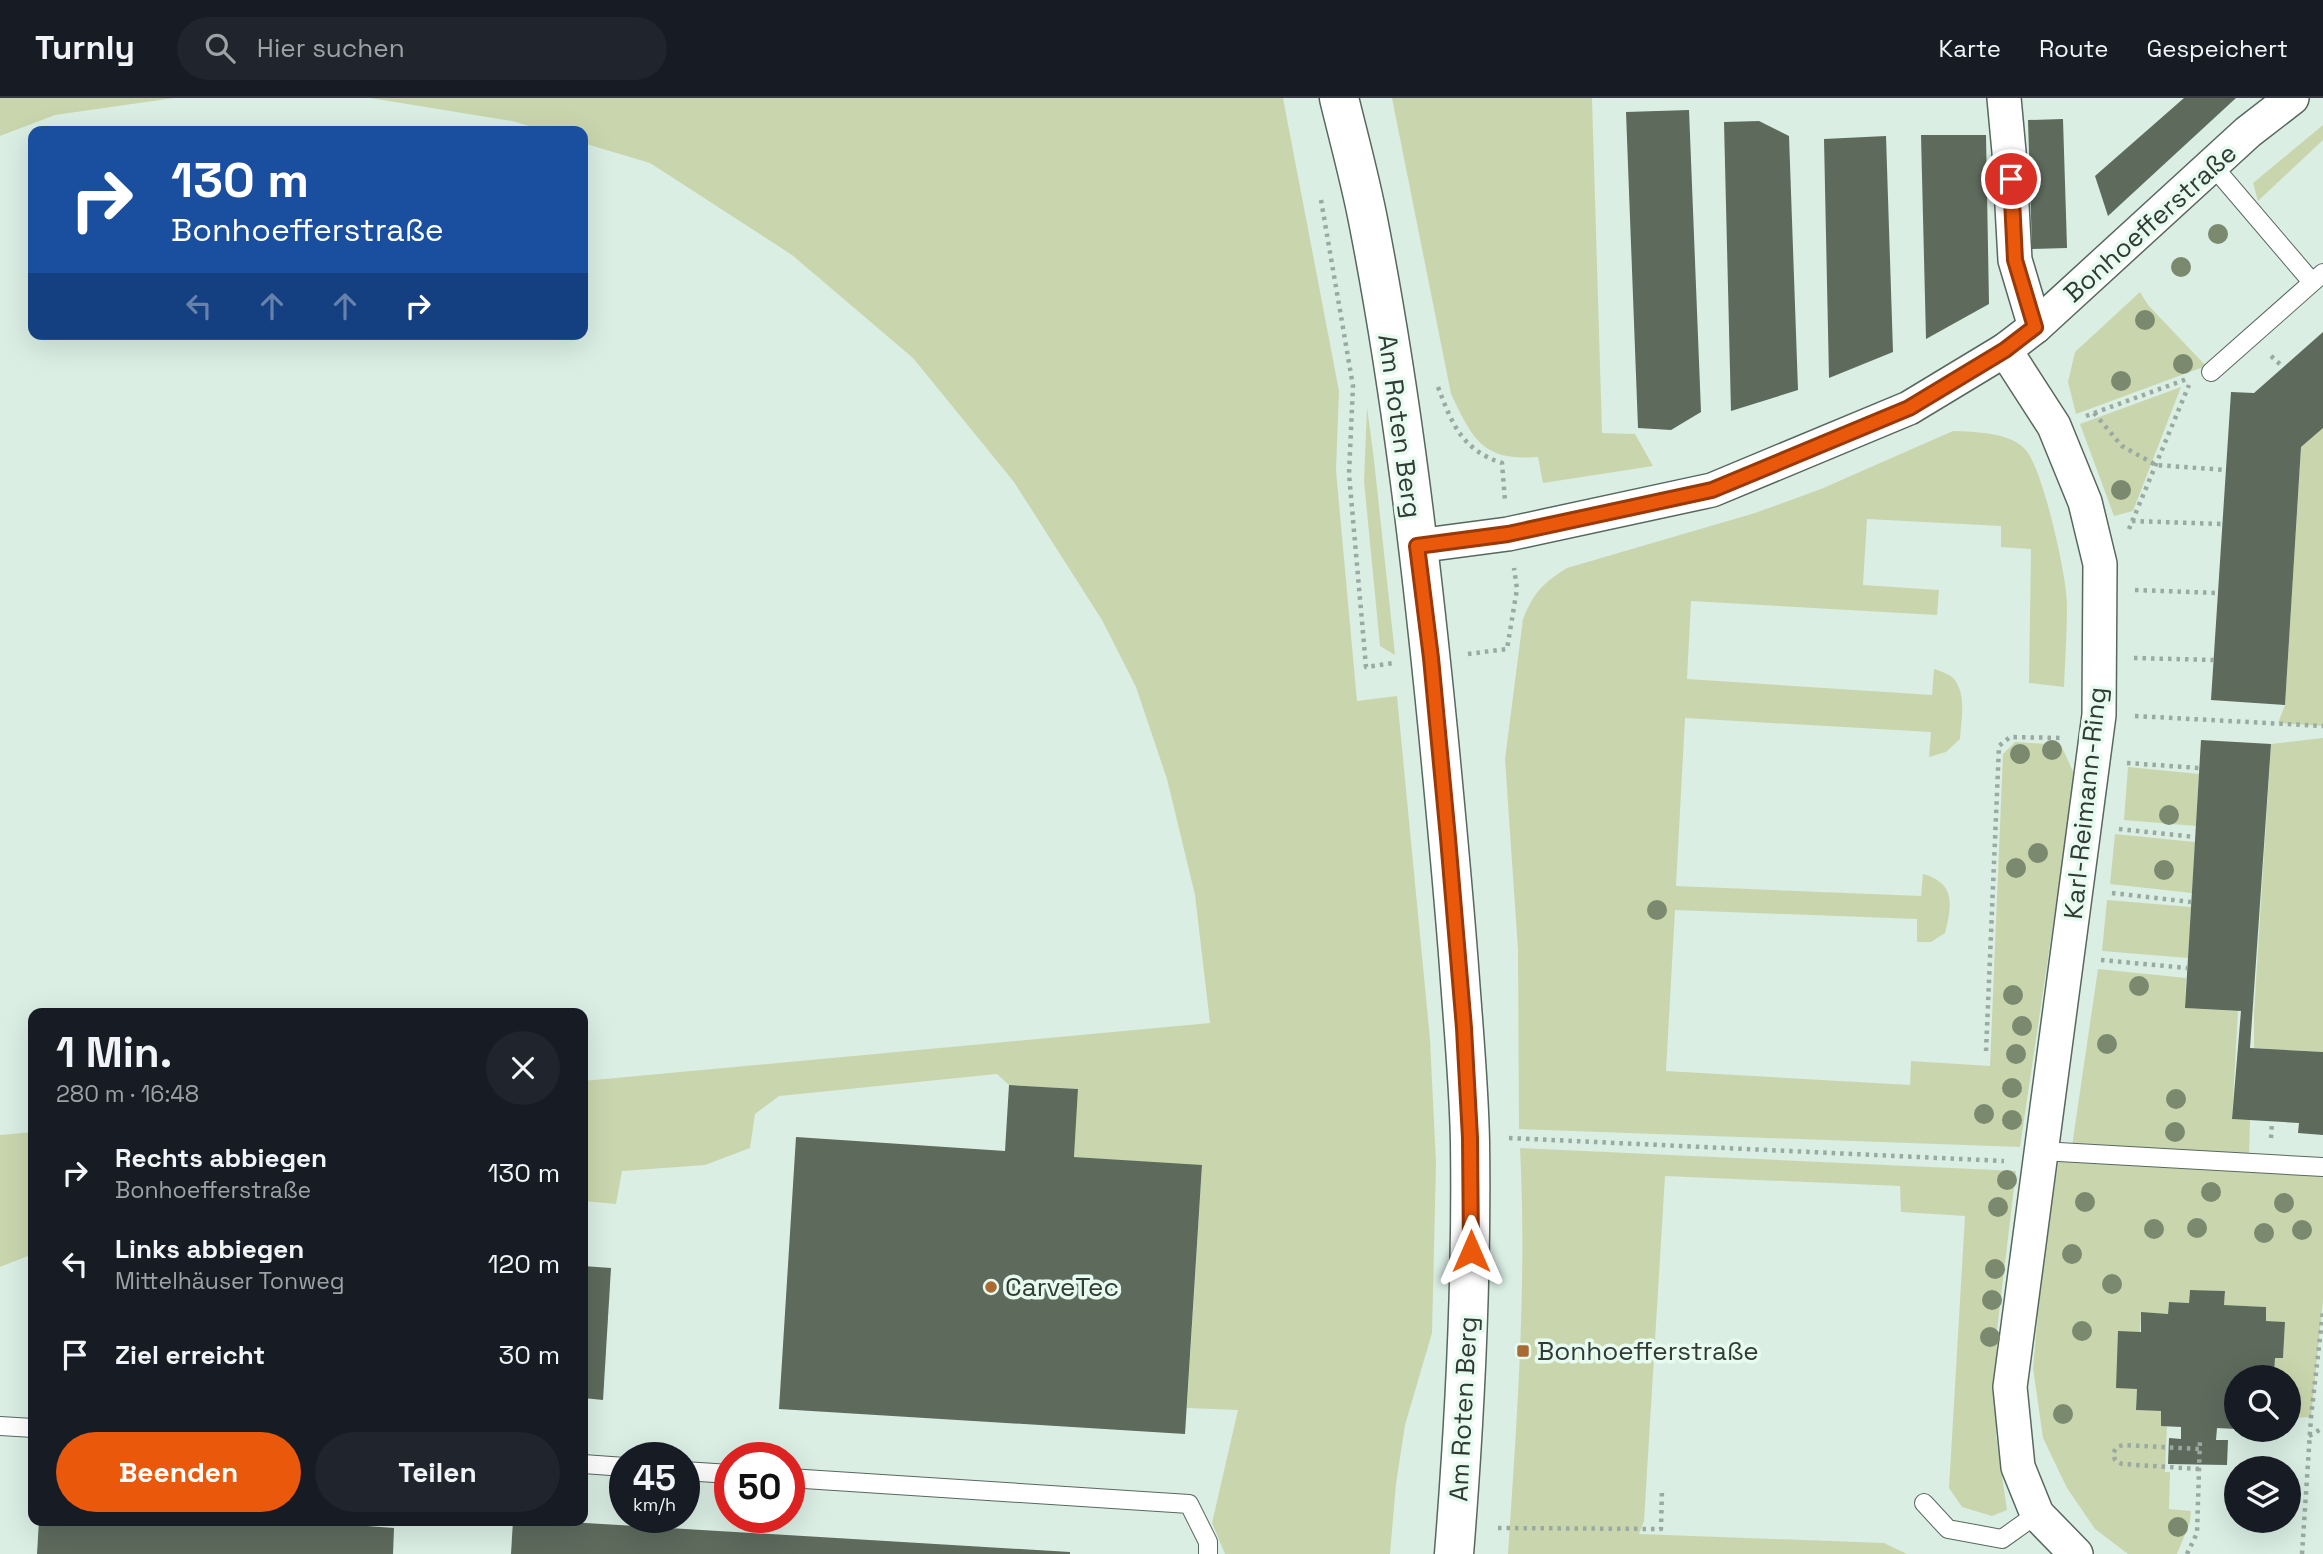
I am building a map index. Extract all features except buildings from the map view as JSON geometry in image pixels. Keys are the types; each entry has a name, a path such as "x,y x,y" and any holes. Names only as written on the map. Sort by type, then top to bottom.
{"main road":[{"name":"Am Roten Berg","path":"1339,98 1367,218 1385,315 1431,658 1451,864 1470,1138 1471,1279 1454,1554"}],"street":[{"path":"2004,98 2010,152 2015,260 2035,327"},
{"name":"Bonhoefferstraße","path":"1417,546 1508,534 1712,490 1909,408 2005,350 2035,327 2248,132 2292,98"},
{"name":"Karl-Reimann-Ring","path":"2005,350 2054,426 2085,502 2100,564 2099,715 2010,1387 2018,1467 2037,1514 2076,1554"}],"lane":[{"path":"2211,372 2318,277 2213,166"},
{"path":"2040,1157 2323,1167"},
{"path":"0,1426 28,1428"},
{"path":"588,1464 609,1466"},
{"path":"805,1479 1189,1504 1209,1542 1208,1554"},
{"path":"1924,1503 1948,1529 2002,1539 2037,1514"}],"path":[{"path":"1320,190 1353,386 1349,474 1366,667"},
{"path":"1436,375 1443,400 1459,432 1471,448 1483,457 1502,463"},
{"path":"2054,426 2192,377 2134,520 2124,536"},
{"path":"2094,413 2122,446 2156,466 2226,470"},
{"path":"2123,524 2134,520 2222,524"},
{"path":"1507,649 1517,589"},
{"path":"2123,589 2218,593"},
{"path":"2124,658 2214,660"},
{"path":"2099,715 2323,726"},
{"path":"1986,1051 1999,746 2010,737 2074,739"},
{"path":"2119,763 2199,768"},
{"path":"2109,828 2195,837"},
{"path":"2101,892 2191,902"},
{"path":"2091,959 2187,968"},
{"path":"1509,1138 2040,1157"},
{"path":"2302,1554 2309,1436 2323,1311"},
{"path":"2309,1436 2323,1428"},
{"path":"2187,1554 2197,1533 2200,1439"},
{"path":"2199,1449 2123,1445 2117,1447 2113,1453 2115,1460 2123,1464 2199,1469"},
{"path":"1497,1528 1661,1530 1662,1488"}],"green space":[{"path":"0,98 174,98 55,115 0,136"},
{"path":"370,98 1283,98 1339,391 1336,470 1357,701 1397,696 1430,1039 1436,1163 1432,1333 1405,1425 1396,1484 1390,1554 1225,1554 1212,1523 1238,1410 1187,1408 1202,1166 1074,1157 1078,1089 1009,1085 997,1074 779,1096 755,1114 750,1148 705,1165 622,1171 616,1204 588,1201 588,1081 1210,1023 1195,895 1167,779 1136,687 1102,620 1014,482 913,358 792,255 650,163 588,144 588,126 529,126"},
{"path":"1392,98 1592,98 1602,433 1635,434 1653,466 1543,483 1538,457 1503,455 1491,451 1473,435 1451,394"},
{"path":"2323,125 2323,140 2258,201 2253,183"},
{"path":"2140,292 2148,305 2206,366 2076,414 2068,382 2075,352"},
{"path":"2181,387 2133,511 2114,516 2080,424"},
{"path":"1367,407 1395,655 1380,646 1364,481"},
{"path":"2323,428 2323,726 2278,723 2285,705 2301,447"},
{"path":"1953,431 1991,434 2010,439 2025,449 2032,460 2053,524 2066,591 2064,687 2029,683 2031,549 2001,547 2001,526 1867,519 1863,585 1939,590 1937,615 1691,601 1687,679 1932,695 1934,669 1950,676 1958,685 1962,716 1960,739 1946,752 1929,757 1931,732 1685,718 1676,886 1921,896 1923,874 1941,883 1949,896 1950,904 1945,933 1931,942 1917,942 1917,919 1675,910 1666,1071 1910,1085 1911,1061 1990,1066 2003,754 2015,742 2061,745 2075,776 2020,1147 1519,1129 1518,950 1505,759 1523,619 1535,595 1567,568 1755,513 1821,489"},
{"path":"2323,738 2323,1052 2254,1048 2271,744"},
{"path":"2128,767 2199,774 2196,826 2124,820"},
{"path":"2115,834 2195,842 2192,893 2110,884"},
{"path":"2107,900 2191,907 2188,958 2102,951"},
{"path":"2098,969 2186,978 2185,1008 2238,1011 2232,1119 2250,1120 2249,1157 2072,1146"},
{"path":"28,1132 28,1256 0,1267 0,1135"},
{"path":"1520,1148 2016,1171 1997,1330 1996,1435 2007,1510 1992,1516 1962,1507 1949,1488 1965,1216 1901,1212 1900,1186 1665,1176 1644,1521 1639,1534 1884,1543 1907,1554 1508,1554 1522,1300"},
{"path":"2060,1152 2323,1167 2323,1300 2311,1417 2301,1417 2301,1365 2275,1365 2275,1358 2283,1358 2285,1323 2266,1321 2266,1307 2224,1305 2225,1291 2190,1290 2189,1303 2169,1302 2168,1314 2141,1313 2136,1410 2161,1411 2167,1426 2165,1472 2170,1472 2169,1509 2191,1511 2190,1522 2177,1554 2128,1554 2095,1529 2067,1488 2043,1438 2033,1368 2043,1257"}],"place":[{"name":"CarveTec","path":"991,1287"},
{"name":"Bonhoefferstraße","path":"1523,1351"}],"route":[{"path":"1471,1251 1470,1138 1464,1028 1431,658 1417,546 1508,534 1712,490 1909,408 2005,350 2035,327 2015,260 2011,179"}]}
